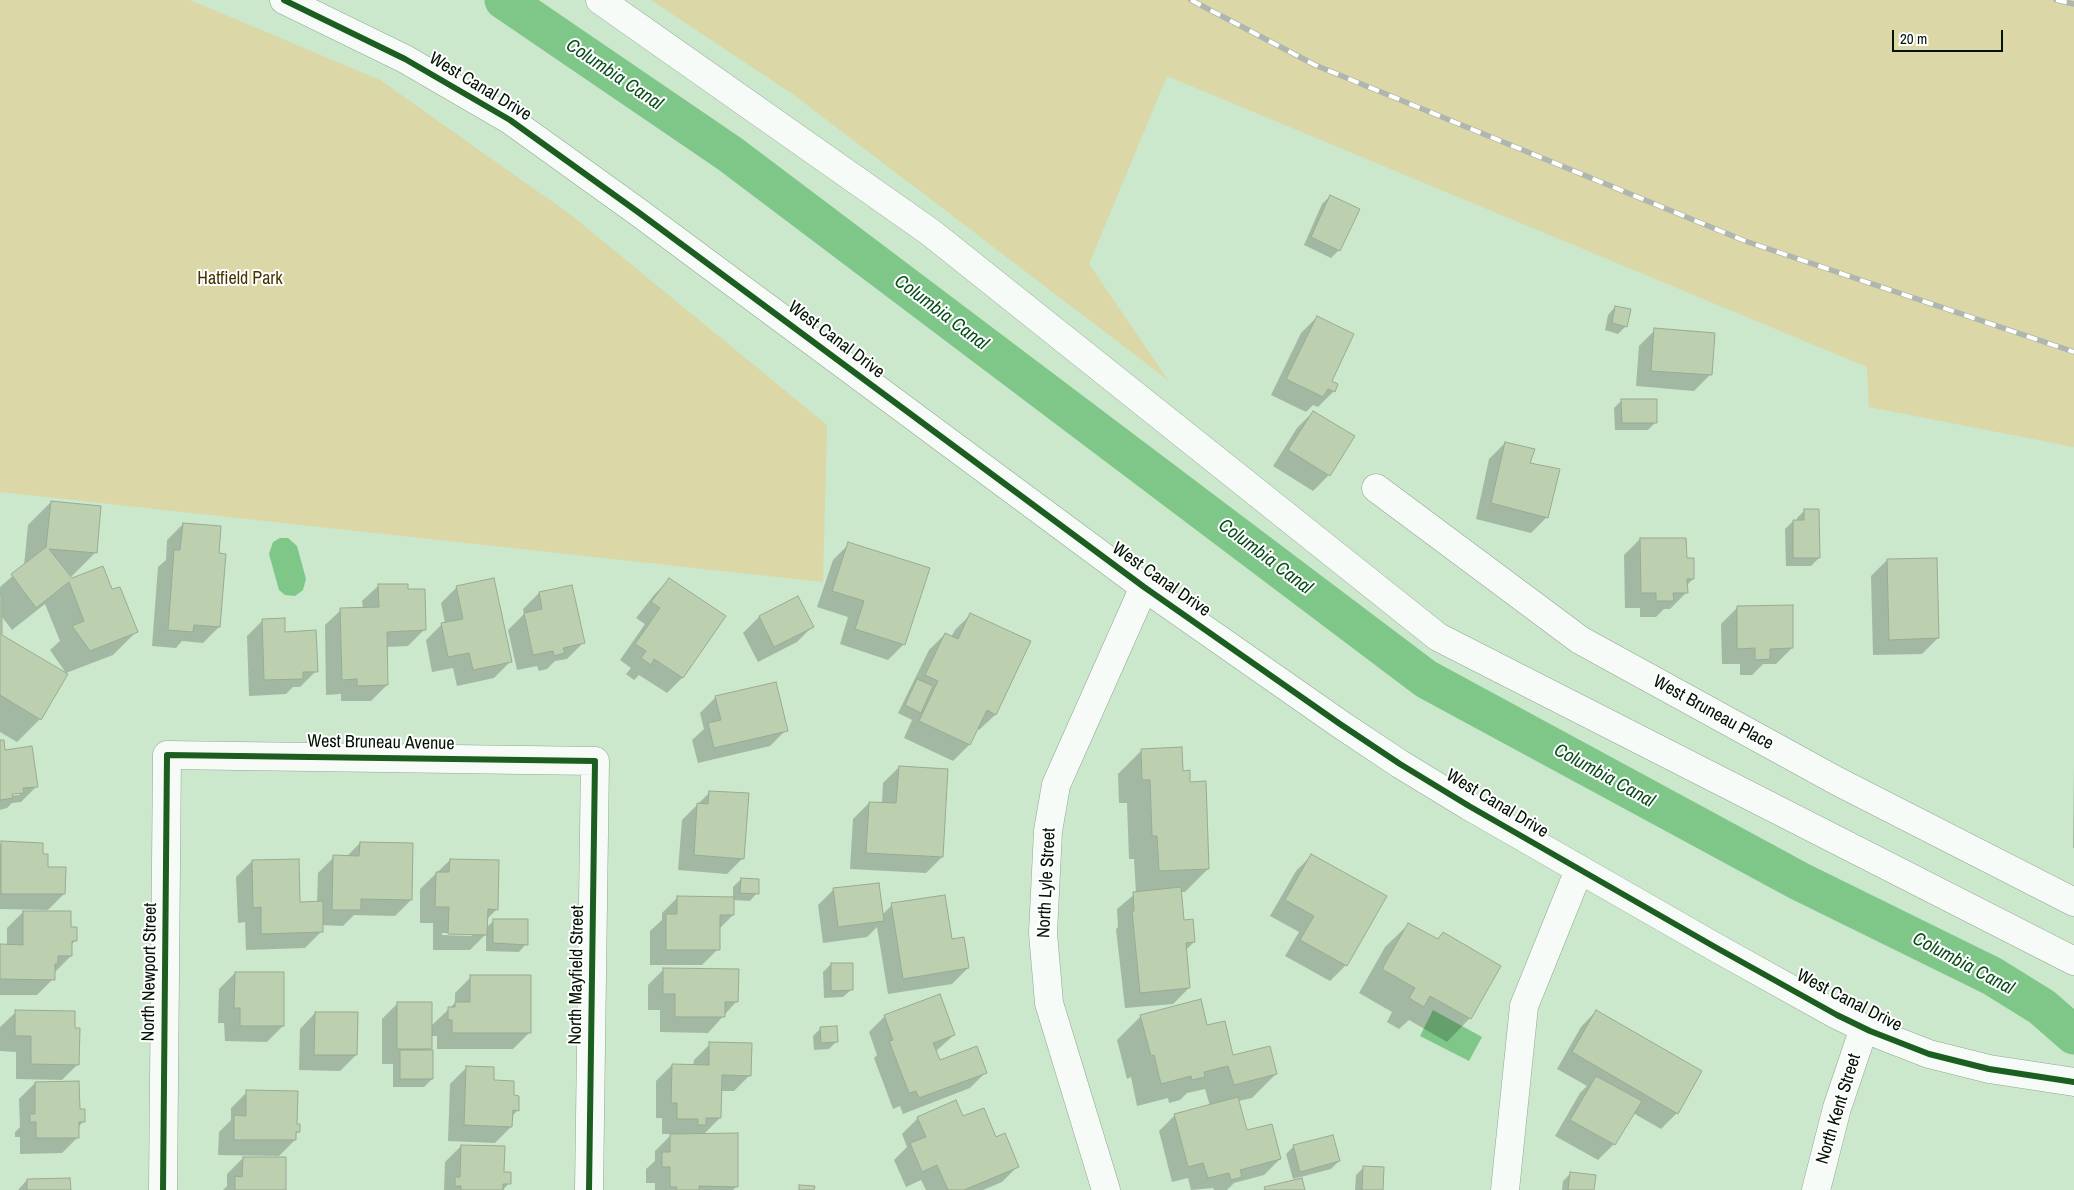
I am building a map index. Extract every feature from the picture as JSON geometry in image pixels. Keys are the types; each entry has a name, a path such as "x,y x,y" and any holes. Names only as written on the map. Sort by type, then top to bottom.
{"street":[{"name":"West Canal Drive","path":"284,0 406,59 510,120 646,218 1144,587 1400,764 1579,870 1864,1028 1896,1042 1957,1061 1989,1069 2074,1082"},
{"path":"600,0 930,232 1438,636 2074,961"},
{"name":"West Bruneau Place","path":"1376,488 1580,640 1837,781 2074,902"},
{"name":"North Lyle Street","path":"1106,1190 1049,1003 1043,933 1048,832 1056,785 1144,587"},
{"name":"West Bruneau Avenue","path":"167,755 595,761"},
{"name":"North Newport Street","path":"164,1190 167,755"},
{"name":"North Mayfield Street","path":"589,1190 595,761"},
{"path":"1505,1190 1524,1006 1579,870"},
{"name":"North Kent Street","path":"1816,1190 1837,1108 1864,1028"}],"green space":[{"name":"Hatfield Park","path":"0,0 190,0 380,80 571,215 827,425 823,582 0,492"},
{"path":"651,0 2074,0 2074,447 1869,407 1867,367 1167,76 1089,264 1168,380 794,95"}],"shaded area":[{"path":"280,538 288,538 297,546 306,579 303,590 295,596 285,595 279,590 269,554 273,542"},
{"path":"1433,1010 1482,1037 1469,1061 1420,1036"}],"building":[{"path":"1330,195 1360,209 1340,251 1311,237"},
{"path":"1615,306 1631,309 1627,327 1612,323"},
{"path":"1317,316 1354,334 1332,381 1338,384 1335,392 1328,389 1323,397 1286,379"},
{"path":"1654,328 1715,333 1712,375 1651,371"},
{"path":"1621,399 1657,399 1657,423 1622,423"},
{"path":"1313,411 1355,436 1330,476 1288,450"},
{"path":"1505,442 1535,449 1530,463 1560,469 1548,518 1491,503"},
{"path":"51,501 101,506 97,553 49,549 72,578 103,566 112,589 120,587 138,632 90,651 72,626 84,621 69,582 36,608 11,574 46,547"},
{"path":"1804,509 1819,509 1820,558 1793,558 1793,520 1804,520"},
{"path":"183,523 221,526 219,553 226,554 220,627 194,625 193,632 168,630 174,550 180,550"},
{"path":"1640,538 1686,538 1687,558 1694,558 1694,579 1687,579 1688,593 1673,593 1674,601 1656,601 1656,593 1641,593"},
{"path":"848,542 930,568 905,645 855,629 864,601 832,591"},
{"path":"1937,558 1939,638 1889,640 1887,559"},
{"path":"494,578 512,662 473,670 469,653 448,657 441,623 463,619 456,586"},
{"path":"669,578 726,616 683,678 654,659 651,665 641,658 646,651 635,644 660,608 651,602"},
{"path":"378,584 408,584 408,589 425,589 426,630 387,632 388,685 357,686 357,679 342,680 340,608 379,607"},
{"path":"572,585 585,643 563,648 565,653 554,656 553,651 533,655 524,613 542,609 539,592"},
{"path":"0,594 2,594 2,635 68,674 41,720 0,695"},
{"path":"798,596 814,627 774,647 759,616"},
{"path":"1793,605 1793,648 1770,649 1770,659 1755,660 1755,648 1737,649 1737,606"},
{"path":"970,613 1031,641 996,715 987,710 970,745 919,721 938,681 925,675 945,633 958,639"},
{"path":"285,618 285,632 316,630 318,672 303,672 303,679 264,680 262,619"},
{"path":"917,679 933,686 921,713 905,705"},
{"path":"776,682 788,731 714,748 708,723 721,720 715,696"},
{"path":"0,740 4,740 5,750 32,746 38,787 23,788 24,793 12,794 13,798 0,800"},
{"path":"1182,747 1183,771 1190,770 1190,782 1206,781 1209,869 1159,871 1157,836 1152,836 1150,780 1142,780 1141,749"},
{"path":"899,766 948,769 943,857 866,853 869,802 896,803"},
{"path":"709,791 749,793 744,859 694,855 697,803 708,804"},
{"path":"1,841 43,843 43,854 48,854 48,867 66,867 65,894 1,894"},
{"path":"360,842 413,843 412,900 361,899 361,910 332,910 333,855 359,856"},
{"path":"1311,854 1387,896 1347,966 1300,940 1314,916 1285,900"},
{"path":"299,859 300,902 323,901 323,932 261,934 261,907 253,908 252,860"},
{"path":"450,859 499,860 498,910 488,909 487,935 448,934 449,907 435,907 436,872 449,872"},
{"path":"741,878 759,879 759,894 740,893"},
{"path":"879,883 884,921 838,927 833,888"},
{"path":"1181,887 1184,920 1193,919 1195,942 1186,943 1190,988 1140,993 1132,911 1134,911 1133,892"},
{"path":"945,895 952,939 964,937 969,968 903,979 891,903"},
{"path":"677,896 734,897 734,915 720,915 720,950 666,950 666,914 677,914"},
{"path":"23,911 71,911 71,927 77,927 77,941 72,941 72,956 58,956 58,964 55,964 55,980 0,979 0,944 23,945"},
{"path":"493,919 528,919 528,945 493,943"},
{"path":"1408,923 1438,939 1443,932 1501,966 1471,1019 1430,996 1424,1007 1409,998 1415,988 1382,969"},
{"path":"831,963 853,963 853,990 831,991"},
{"path":"663,968 739,969 738,1002 725,1002 725,1017 675,1017 675,994 663,994"},
{"path":"235,972 284,972 284,1026 240,1026 240,1008 234,1008"},
{"path":"470,975 531,975 531,1033 452,1033 452,1020 448,1020 448,1007 455,1007 455,1002 470,1002"},
{"path":"940,994 955,1035 933,1043 940,1060 977,1046 987,1073 919,1098 916,1091 909,1093 889,1041 893,1040 884,1015"},
{"path":"1201,999 1207,1025 1225,1021 1233,1055 1270,1046 1277,1074 1234,1085 1228,1066 1204,1072 1205,1077 1192,1080 1191,1076 1161,1084 1154,1055 1151,1056 1140,1015"},
{"path":"397,1002 432,1002 432,1049 397,1049"},
{"path":"15,1010 75,1011 75,1028 80,1028 79,1065 31,1064 31,1036 15,1036"},
{"path":"1596,1010 1702,1071 1678,1114 1572,1052"},
{"path":"315,1012 358,1012 357,1055 314,1055"},
{"path":"837,1026 838,1042 821,1043 820,1027"},
{"path":"709,1042 752,1043 751,1076 722,1075 721,1118 706,1118 706,1125 698,1125 698,1119 677,1119 677,1103 671,1103 672,1064 709,1065"},
{"path":"400,1050 433,1050 433,1079 400,1079"},
{"path":"466,1066 494,1067 494,1080 514,1081 514,1095 519,1096 519,1111 513,1110 512,1127 464,1125"},
{"path":"1596,1076 1642,1101 1615,1145 1570,1120"},
{"path":"79,1081 80,1109 85,1109 85,1122 79,1122 79,1138 36,1138 36,1122 30,1122 30,1114 35,1114 35,1082"},
{"path":"246,1090 298,1091 297,1124 300,1124 300,1132 296,1132 296,1140 234,1140 234,1115 246,1116"},
{"path":"1238,1097 1247,1130 1272,1124 1281,1159 1240,1170 1242,1177 1231,1180 1229,1173 1208,1178 1203,1163 1188,1167 1174,1114"},
{"path":"956,1100 963,1116 984,1108 996,1137 1005,1133 1019,1167 964,1190 948,1190 937,1165 922,1172 910,1143 926,1137 917,1117"},
{"path":"738,1133 738,1187 699,1186 699,1190 676,1190 677,1187 670,1187 670,1167 662,1167 662,1152 670,1152 670,1134"},
{"path":"1333,1135 1340,1161 1300,1172 1293,1145"},
{"path":"461,1145 505,1146 504,1172 511,1172 511,1184 503,1184 503,1190 461,1190 461,1186 455,1186 455,1177 460,1177"},
{"path":"243,1157 286,1157 286,1190 235,1190 235,1176 242,1177"},
{"path":"1363,1166 1384,1167 1383,1190 1362,1190"},
{"path":"1570,1172 1596,1175 1594,1190 1568,1190"},
{"path":"70,1178 71,1190 27,1190 27,1179"},
{"path":"1302,1178 1305,1190 1265,1190 1264,1187"},
{"path":"799,1185 815,1186 814,1190 799,1190"}],"waterway":[{"name":"Columbia Canal","path":"504,0 730,154 1426,679 1799,881 1992,976 2042,1007 2074,1035"}],"railway":[{"path":"1191,0 1315,65 1745,241 2074,352"},
{"path":"2056,0 2074,4"}],"cycle path":[{"path":"284,0 405,59 510,120 638,212 1144,587 1340,724 1400,764 1469,806 1715,947 1837,1015 1870,1031 1929,1054 1989,1069 2074,1082"},
{"path":"163,1190 167,755 595,761 589,1190"}]}
